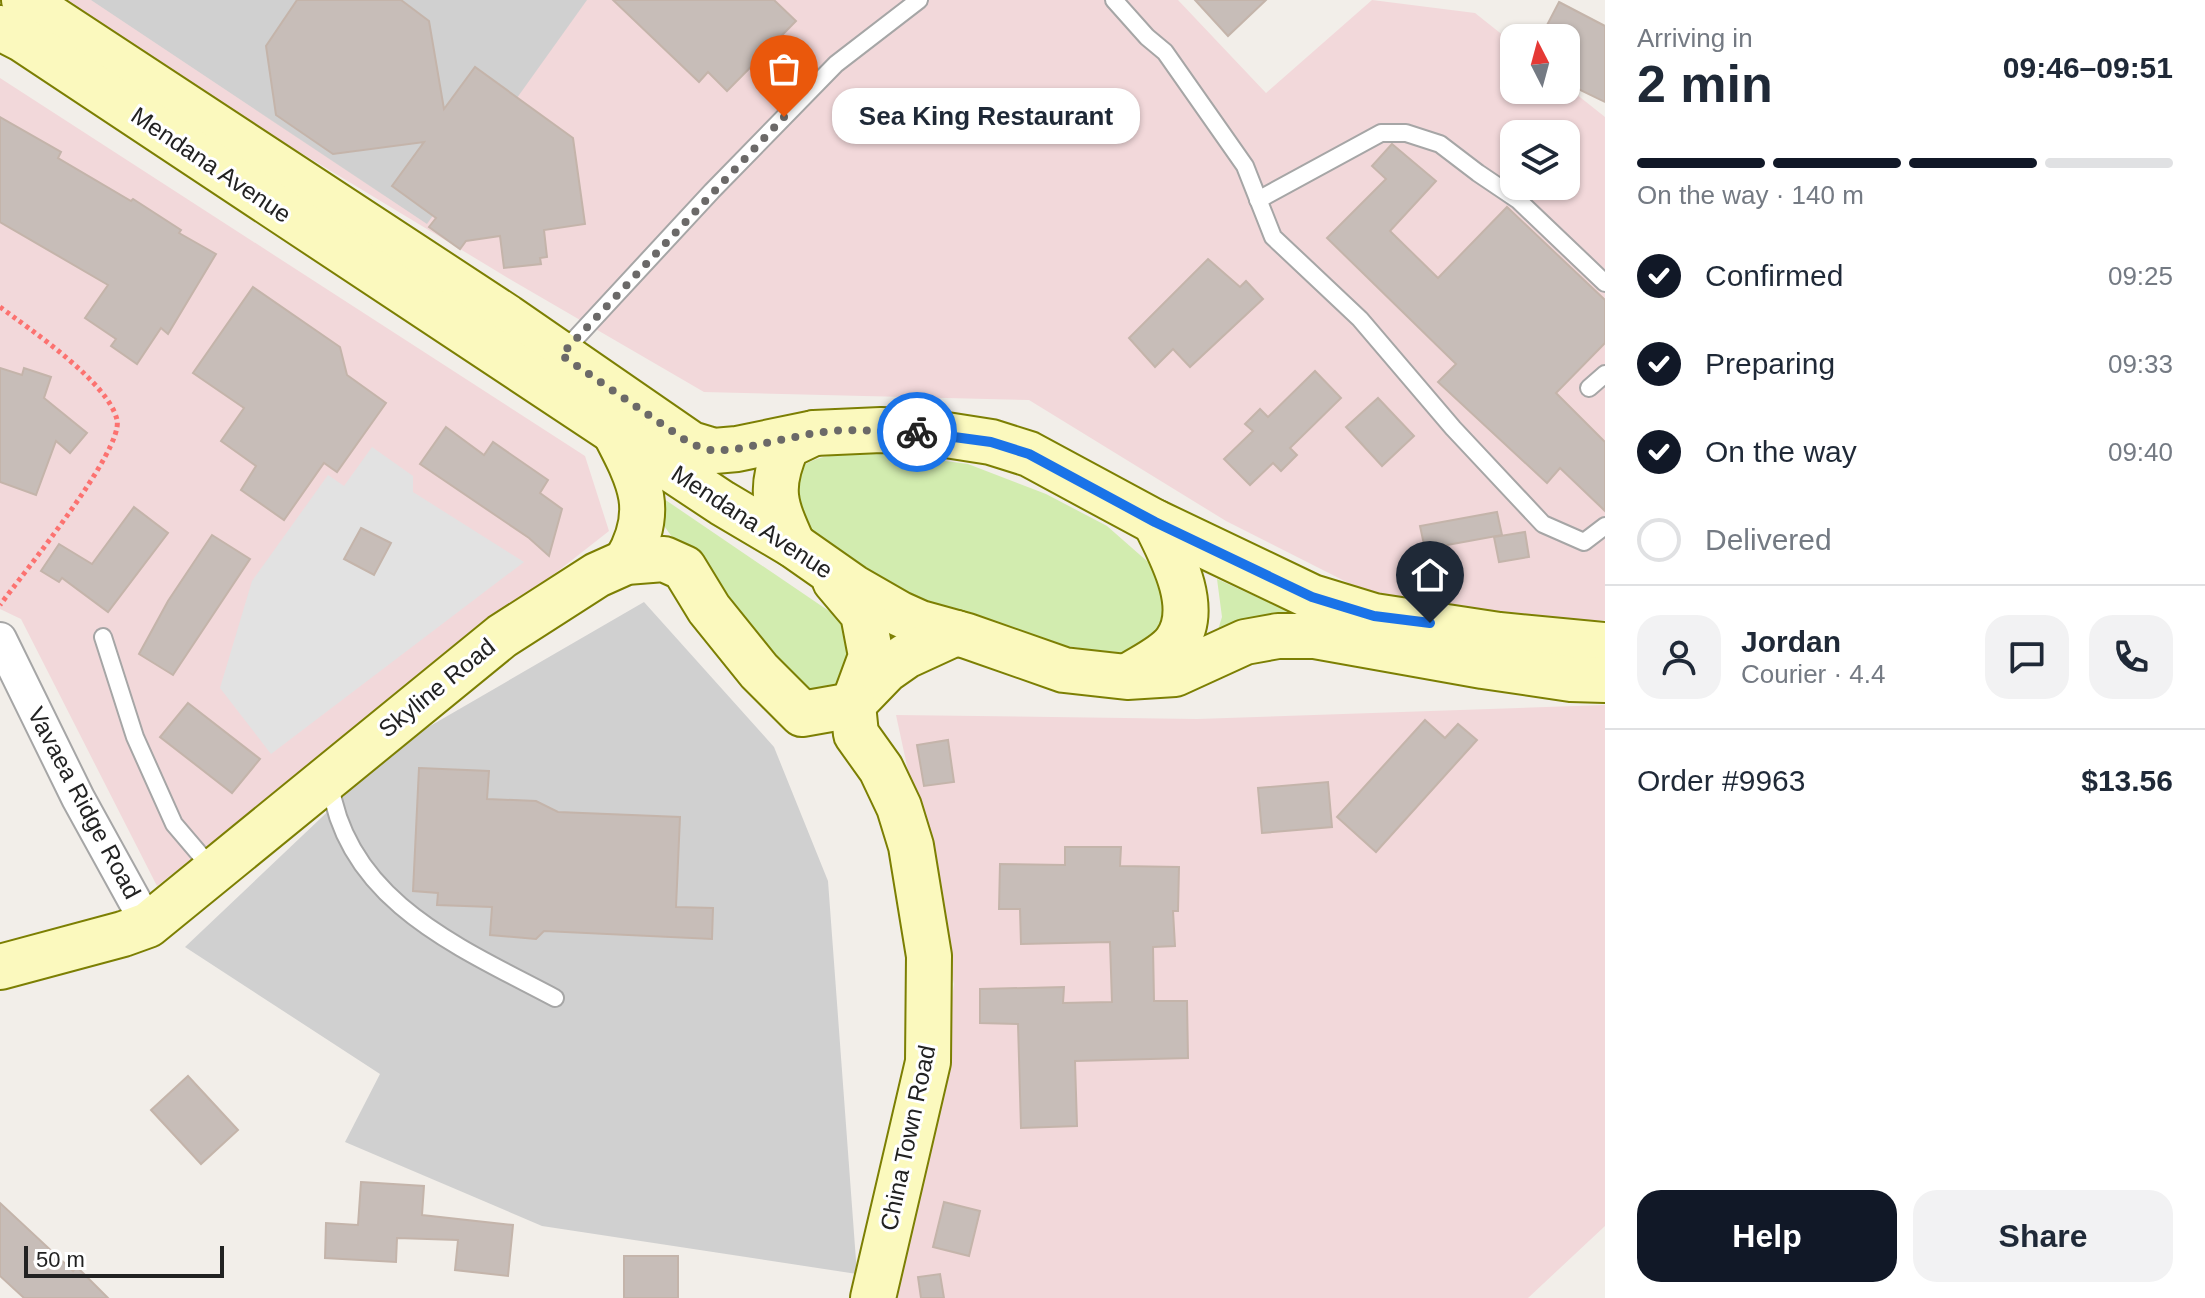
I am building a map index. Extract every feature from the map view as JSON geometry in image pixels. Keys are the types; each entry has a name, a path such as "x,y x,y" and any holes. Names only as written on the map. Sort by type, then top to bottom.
{"main road":[{"name":"Mendana Avenue","path":"24,0 691,444 714,451 737,449 844,430 912,431 991,442 1029,454 1155,522 1312,597 1374,616 1499,635 1605,645"},
{"name":"Mendana Avenue","path":"0,28 22,39 722,503 793,545 828,571 920,623 1064,670 1127,677 1175,674 1245,642 1278,636 1315,636 1483,666 1571,679 1605,680"},
{"path":"615,433 634,470 643,498 643,522 626,562"},
{"path":"793,545 776,508 773,488 778,465 787,446 814,433"},
{"path":"1127,677 1175,644 1185,625 1184,598 1170,554 1155,522"},
{"name":"Skyline Road","path":"0,967 148,925 502,636 597,575 626,562 664,559 684,568 709,609 759,671 802,714 853,705"},
{"path":"828,571 863,614 871,656 853,705"},
{"path":"853,705 886,670 906,656 956,633"},
{"name":"China Town Road","path":"853,705 856,734 881,769 899,807 911,846 929,956 928,1062 873,1298"}],"street":[{"name":"Vavaea Ridge Road","path":"0,639 78,798 148,925"}],"lane":[{"path":"561,355 712,191 838,62 919,0"},
{"path":"1114,0 1165,52 1245,166 1273,237 1360,319 1453,428 1543,524 1584,542 1605,526"},
{"path":"1258,200 1381,133 1406,133 1440,144 1518,200 1605,283"},
{"path":"1589,388 1605,374"},
{"path":"103,637 135,737 174,824 214,871"},
{"path":"329,776 334,812 347,842 370,877 435,935 555,998"}],"path":[{"path":"0,307 98,385 118,421 117,434 96,474 0,605"}],"shaded area":[{"path":"48,0 1178,0 1266,93 1372,0 1475,13 1500,33 1500,104 1580,104 1580,97 1605,117 1605,620 1394,606 1226,521 1029,400 704,392 513,281"},
{"path":"91,0 587,0 427,224"},
{"path":"0,78 585,456 609,531 157,886 21,619 0,609"},
{"path":"372,447 413,476 413,492 524,562 271,754 220,688 252,581 328,475 344,486"},
{"path":"644,602 774,747 828,881 857,1274 542,1226 345,1142 380,1074 185,947 399,744"},
{"path":"1605,705 1605,1226 1528,1298 889,1298 932,1137 954,984 896,715 1197,719"}],"green space":[{"path":"893,454 968,464 1046,494 1107,526 1156,569 1173,595 1168,632 1128,653 1018,638 932,609 803,533 794,502 793,484 798,472 807,463 835,455"},
{"path":"642,484 851,626 856,676 819,701 708,588 648,503"},
{"path":"1217,579 1316,624 1212,649 1222,617"}],"building":[{"path":"297,0 401,0 429,21 444,109 475,67 573,138 585,224 544,230 547,257 540,258 541,264 504,268 500,236 466,241 460,249 429,227 436,218 392,186 424,142 333,154 276,115 266,46"},
{"path":"613,0 774,0 796,21 727,91 708,72 699,82"},
{"path":"1195,0 1266,0 1228,36"},
{"path":"1559,2 1605,26 1605,102 1580,90 1580,24 1548,24"},
{"path":"0,117 61,152 58,158 131,201 133,199 181,230 179,233 216,254 168,334 161,328 137,364 111,346 116,339 85,318 108,285 0,222"},
{"path":"1392,144 1436,181 1390,231 1438,278 1507,207 1605,300 1605,343 1556,393 1605,442 1605,511 1560,468 1547,483 1438,382 1456,364 1327,238 1386,179 1372,166"},
{"path":"1208,259 1240,287 1246,281 1263,299 1190,367 1173,349 1155,367 1129,338"},
{"path":"253,287 340,347 347,375 386,403 337,472 324,463 284,520 241,490 256,466 221,441 244,408 193,373"},
{"path":"0,368 22,375 24,368 51,377 44,398 87,433 70,453 56,441 36,495 0,482"},
{"path":"1315,371 1341,398 1290,448 1297,455 1281,471 1273,463 1250,485 1224,459 1253,431 1245,424 1260,409 1268,417"},
{"path":"1378,398 1414,436 1382,466 1346,427"},
{"path":"446,427 484,455 493,442 548,480 540,493 562,509 549,556 529,538 420,464"},
{"path":"134,507 168,533 108,612 62,578 59,582 41,571 59,544 92,564"},
{"path":"1497,512 1502,535 1425,549 1420,526"},
{"path":"361,528 391,543 374,575 344,559"},
{"path":"1525,532 1529,557 1499,562 1494,537"},
{"path":"212,535 250,559 173,675 139,654 168,601"},
{"path":"188,703 260,759 232,793 160,737"},
{"path":"1425,720 1445,738 1458,724 1477,740 1376,852 1337,817"},
{"path":"948,740 954,782 924,786 917,745"},
{"path":"419,768 489,771 487,799 536,801 558,812 680,817 676,907 713,908 712,939 544,931 536,939 490,935 492,907 437,905 438,893 413,891"},
{"path":"1328,782 1332,827 1262,833 1258,788"},
{"path":"1065,847 1121,847 1120,866 1179,867 1178,911 1173,911 1175,946 1153,947 1154,1001 1187,1001 1188,1058 1075,1061 1077,1126 1021,1128 1018,1024 980,1023 980,989 1064,987 1063,1003 1112,1002 1110,942 1021,944 1020,909 999,909 1000,864 1065,865"},
{"path":"188,1076 238,1130 201,1164 151,1110"},
{"path":"361,1182 424,1186 422,1215 513,1225 508,1276 455,1270 458,1240 397,1238 396,1262 325,1258 326,1223 358,1225"},
{"path":"944,1202 980,1211 969,1256 933,1247"},
{"path":"0,1203 73,1271 77,1267 108,1298 24,1298 0,1276"},
{"path":"624,1256 678,1256 678,1298 624,1298"},
{"path":"940,1274 944,1298 921,1298 918,1277"}],"way so far":[{"path":"784,117 561,355 691,444 714,451 844,430 917,432"}],"place":[{"name":"Sea King Restaurant","path":"784,117"}],"route":[{"path":"917,432 991,442 1029,454 1155,522 1312,597 1374,616 1430,623"}]}
